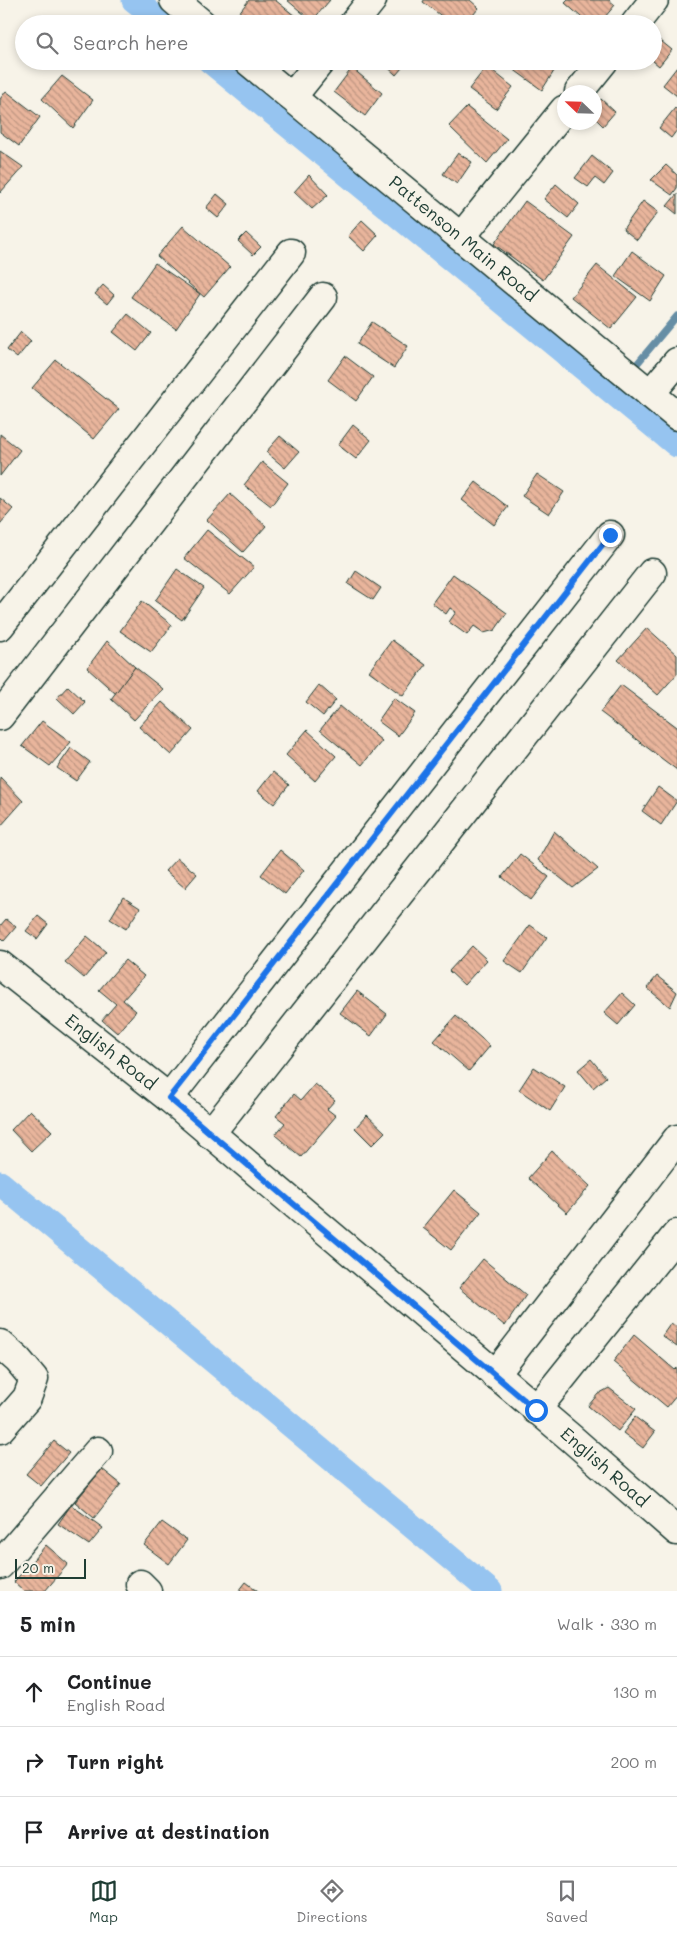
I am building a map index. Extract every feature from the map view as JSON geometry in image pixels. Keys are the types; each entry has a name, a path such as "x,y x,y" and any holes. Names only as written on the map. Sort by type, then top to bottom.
{"street":[{"path":"174,0 192,15"},
{"path":"360,15 372,0"},
{"path":"642,15 654,0"},
{"name":"Pattenson Main Road","path":"259,70 677,416"},
{"path":"292,97 314,70"},
{"path":"584,85 596,70"},
{"path":"460,237 557,119"},
{"path":"0,626 291,254"},
{"path":"0,716 323,297"},
{"path":"650,394 677,362"},
{"path":"169,1098 610,535"},
{"path":"210,1134 652,573"},
{"name":"English Road","path":"0,965 169,1098 677,1531"},
{"path":"495,1375 677,1140"},
{"path":"536,1410 677,1234"},
{"path":"0,1344 18,1360 34,1379 27,1398 0,1429"},
{"path":"0,1566 98,1451"}],"building":[{"path":"249,0 275,0 294,15 237,15"},
{"path":"287,0 330,0 317,15 305,15"},
{"path":"424,0 470,0 479,8 473,15 440,15 423,2"},
{"path":"568,0 609,0 615,5 607,15 579,15 565,3"},
{"path":"662,42 672,50 662,62"},
{"path":"677,67 677,96 663,85"},
{"path":"350,70 354,70 382,93 365,116 334,92"},
{"path":"391,70 400,70 396,75"},
{"path":"484,70 492,70 513,87 496,109 469,89"},
{"path":"514,70 555,70 542,90"},
{"path":"62,76 93,100 73,128 42,99"},
{"path":"6,91 40,117 19,146 0,132 0,99"},
{"path":"602,100 615,112 602,125"},
{"path":"467,107 507,139 487,163 449,126"},
{"path":"675,108 677,110 677,130 671,138 659,128"},
{"path":"0,151 23,167 0,193"},
{"path":"458,153 472,162 457,184 443,174"},
{"path":"592,156 613,173 604,185 595,178 588,187 575,178"},
{"path":"666,165 677,175 677,188 672,195 651,180"},
{"path":"309,175 328,195 312,209 294,192"},
{"path":"556,184 579,204 568,218 544,199"},
{"path":"217,194 229,204 218,218 206,208"},
{"path":"677,194 677,214 667,206"},
{"path":"525,201 574,237 543,280 494,244"},
{"path":"643,201 658,212 637,240 623,229"},
{"path":"362,220 378,235 364,251 348,236"},
{"path":"183,226 230,267 204,297 157,256"},
{"path":"246,233 261,247 253,255 238,241"},
{"path":"632,251 666,276 650,301 615,276"},
{"path":"155,263 200,294 176,329 131,297"},
{"path":"597,265 637,297 611,329 571,297"},
{"path":"103,285 114,295 107,304 95,294"},
{"path":"128,314 151,333 137,351 113,332"},
{"path":"372,322 408,346 394,368 357,344"},
{"path":"21,332 31,341 17,358 7,350"},
{"path":"345,356 373,377 356,401 328,380"},
{"path":"56,360 119,409 94,439 32,388"},
{"path":"353,425 371,440 356,459 338,445"},
{"path":"0,434 20,450 0,476"},
{"path":"280,436 299,452 285,468 266,452"},
{"path":"262,462 288,483 271,506 244,485"},
{"path":"537,474 564,492 549,514 522,496"},
{"path":"476,482 508,507 494,525 462,500"},
{"path":"230,494 266,526 243,552 207,520"},
{"path":"0,498 13,509 0,524"},
{"path":"207,530 254,567 230,594 184,558"},
{"path":"177,569 204,588 182,620 155,601"},
{"path":"356,571 381,588 373,600 348,584"},
{"path":"453,574 507,613 495,630 484,633 474,626 467,635 449,622 456,612 450,608 446,614 432,603"},
{"path":"142,601 172,625 151,652 120,631"},
{"path":"647,628 677,655 677,674 658,695 618,660"},
{"path":"392,640 426,665 403,696 369,671"},
{"path":"107,641 135,667 116,694 87,668"},
{"path":"135,667 163,689 134,720 111,699"},
{"path":"319,685 336,700 323,716 306,702"},
{"path":"621,685 677,727 677,770 600,712"},
{"path":"68,686 85,702 74,714 57,698"},
{"path":"394,698 415,713 398,736 378,721"},
{"path":"162,702 193,730 171,755 139,727"},
{"path":"340,706 382,741 362,765 320,730"},
{"path":"42,721 71,742 50,766 22,746"},
{"path":"307,730 336,756 315,781 286,755"},
{"path":"71,748 90,762 76,781 57,768"},
{"path":"273,772 289,785 274,804 258,791"},
{"path":"0,777 23,801 0,827"},
{"path":"658,787 677,801 661,825 642,811"},
{"path":"554,831 598,869 573,888 538,860"},
{"path":"280,850 304,870 285,894 261,875"},
{"path":"520,854 549,877 531,900 502,877"},
{"path":"177,858 197,874 185,888 165,871"},
{"path":"123,897 140,908 126,929 110,919"},
{"path":"38,916 48,924 37,939 26,931"},
{"path":"6,919 16,927 4,941 0,937 0,926"},
{"path":"530,925 547,937 522,973 504,961"},
{"path":"87,936 106,952 84,978 65,962"},
{"path":"472,946 487,960 464,985 449,971"},
{"path":"125,960 144,976 123,1000 136,1011 117,1033 102,1020 116,1004 99,990"},
{"path":"657,976 677,992 670,1007 647,988"},
{"path":"357,991 387,1014 371,1036 340,1013"},
{"path":"622,993 635,1005 618,1025 604,1013"},
{"path":"456,1016 490,1046 469,1071 434,1041"},
{"path":"591,1059 606,1077 593,1088 578,1070"},
{"path":"534,1067 565,1087 550,1111 519,1090"},
{"path":"315,1084 335,1100 327,1109 336,1116 301,1157 275,1135 285,1123 276,1116 294,1094 301,1100"},
{"path":"30,1110 52,1131 31,1151 11,1130"},
{"path":"367,1115 385,1132 372,1145 355,1128"},
{"path":"552,1151 590,1186 567,1213 528,1178"},
{"path":"454,1190 481,1212 451,1250 423,1228"},
{"path":"483,1259 526,1295 505,1326 459,1288"},
{"path":"671,1323 677,1327 677,1347 662,1336"},
{"path":"634,1335 675,1370 677,1368 677,1395 667,1407 613,1362"},
{"path":"609,1388 636,1409 618,1431 588,1406 598,1394"},
{"path":"635,1417 655,1432 643,1448 623,1433"},
{"path":"54,1441 69,1453 41,1486 26,1474"},
{"path":"102,1469 121,1484 94,1518 75,1502"},
{"path":"71,1505 103,1528 89,1545 58,1524"},
{"path":"162,1522 187,1540 169,1564 144,1545"},
{"path":"46,1545 68,1564 45,1591 24,1591 14,1582"},
{"path":"246,1582 258,1591 239,1591"}],"waterway":[{"path":"134,0 153,15"},
{"path":"221,70 677,445"},
{"path":"631,371 677,316"},
{"path":"614,393 624,380"},
{"path":"0,1183 490,1591"}],"route":[{"path":"536,1410 169,1098 610,535"}]}
